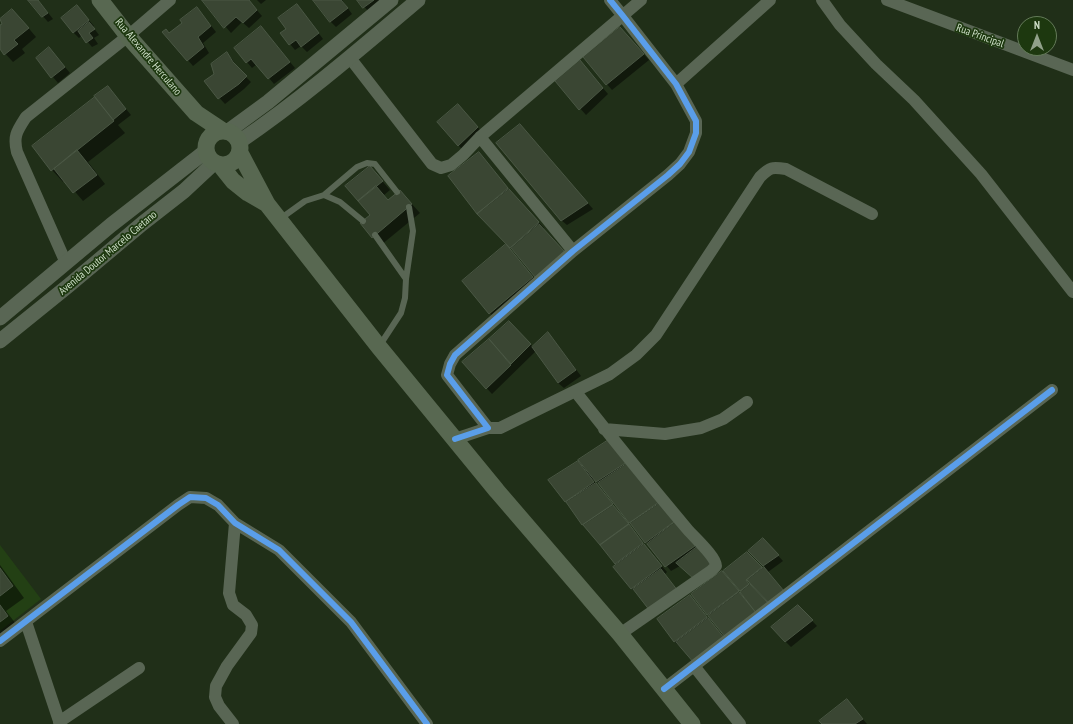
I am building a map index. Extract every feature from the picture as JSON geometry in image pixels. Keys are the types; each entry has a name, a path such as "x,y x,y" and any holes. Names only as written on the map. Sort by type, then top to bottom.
{"main road":[{"name":"Rua Alexandre Herculano","path":"100,0 128,36 196,113 232,139"},
{"name":"Rua Alexandre Herculano","path":"196,113 212,157"},
{"name":"Avenida Doutor Marcelo Caetano","path":"214,133 232,139 237,158 233,162 227,165 212,157 208,139 214,133"},
{"path":"232,139 267,204 279,220 379,347 497,492 620,634 692,724"},
{"path":"212,157 233,180 248,193 267,204"}],"street":[{"path":"66,263 17,152 15,143 17,130 26,117 128,36 170,0"},
{"name":"Avenida Doutor Marcelo Caetano","path":"232,139 268,102 391,0"},
{"name":"Avenida Doutor Marcelo Caetano","path":"232,139 272,120 350,58 418,0"},
{"path":"488,428 447,375 450,364 455,355 573,251 680,164 689,152 696,133 696,121 676,84 610,0"},
{"path":"350,58 432,164 441,168 451,165 463,155 480,137 641,0"},
{"path":"676,84 770,0"},
{"path":"822,0 840,25 876,64 914,100 981,174 1073,292"},
{"name":"Rua Principal","path":"887,0 1073,70"},
{"path":"480,137 573,251"},
{"name":"Avenida Doutor Marcelo Caetano","path":"0,318 111,225 212,157"},
{"name":"Avenida Doutor Marcelo Caetano","path":"0,341 184,191 212,157"},
{"path":"455,439 488,428 500,428 610,374 636,354 656,335 760,177 767,170 776,168 786,169 872,214"},
{"path":"664,689 1052,390"},
{"path":"575,391 604,429 716,563 716,566 711,571 620,634"},
{"path":"604,429 666,434 701,428 722,419 747,402"},
{"path":"0,641 190,497 206,498 218,505 235,523 279,550 351,622 427,724"},
{"path":"233,724 219,706 215,697 216,686 227,666 251,633 252,625 246,615 233,605 229,593 235,523"},
{"path":"26,622 59,723 139,668"},
{"path":"694,666 740,724"}],"lane":[{"path":"279,220 304,201 324,195 357,167 367,163 375,164 397,192"},
{"path":"324,195 340,202 362,221"},
{"path":"379,347 401,314 405,298 406,279 413,231 409,207"},
{"path":"375,235 406,279"}],"shaded area":[{"path":"0,545 41,599 0,631"}],"building":[{"path":"28,0 38,0 48,13 42,17"},
{"path":"202,0 249,0 257,10 243,23 236,17 224,28"},
{"path":"313,0 341,0 348,8 330,22"},
{"path":"357,0 374,0 363,8"},
{"path":"297,4 319,33 301,47 296,40 289,45 280,33 286,29 278,18"},
{"path":"77,5 89,20 73,33 61,18"},
{"path":"197,7 211,26 198,37 204,47 187,61 162,32 166,29 169,33 182,23 180,20"},
{"path":"12,9 29,28 14,40 18,44 4,55 0,49 0,25 2,24 0,19"},
{"path":"89,22 95,29 89,33 93,38 86,43 78,31"},
{"path":"261,26 290,62 268,79 251,59 246,63 234,48"},
{"path":"620,27 644,54 606,85 583,57"},
{"path":"49,47 65,67 51,78 36,58"},
{"path":"227,52 233,62 247,76 239,84 218,99 204,81 214,74 211,64"},
{"path":"580,60 603,88 579,110 555,81"},
{"path":"108,86 126,109 113,120 94,96"},
{"path":"95,97 114,121 51,171 32,146"},
{"path":"458,104 478,127 458,146 437,122"},
{"path":"520,124 588,203 561,221 496,143"},
{"path":"77,150 97,175 73,193 54,169"},
{"path":"479,152 508,188 477,214 448,176"},
{"path":"370,166 383,181 358,201 345,186"},
{"path":"376,186 388,200 400,190 412,204 372,238 360,223 370,215 358,201"},
{"path":"509,189 539,222 510,248 477,214"},
{"path":"539,224 565,252 535,277 511,248"},
{"path":"506,244 533,277 489,314 462,281"},
{"path":"509,321 531,344 511,364 489,339"},
{"path":"548,332 576,370 558,383 532,347"},
{"path":"489,339 511,365 486,389 462,362"},
{"path":"610,439 627,462 596,482 578,460"},
{"path":"578,461 594,482 565,502 548,480"},
{"path":"628,463 659,502 629,523 598,483"},
{"path":"596,483 613,504 582,525 566,502"},
{"path":"660,503 675,521 645,543 630,523"},
{"path":"613,505 629,524 600,545 583,525"},
{"path":"675,522 695,546 665,567 647,544"},
{"path":"629,524 643,543 615,564 600,545"},
{"path":"763,538 779,555 763,566 748,551"},
{"path":"644,544 662,566 631,589 613,567"},
{"path":"697,547 713,564 694,579 676,563"},
{"path":"747,552 762,567 746,580 749,584 740,591 723,571"},
{"path":"764,567 784,591 769,603 747,580"},
{"path":"0,568 13,586 0,596"},
{"path":"661,569 678,591 650,611 633,589"},
{"path":"722,571 739,591 707,615 691,594"},
{"path":"750,584 768,603 757,614 740,592"},
{"path":"739,592 757,614 726,638 708,616"},
{"path":"690,595 707,617 674,642 657,619"},
{"path":"0,605 8,616 0,622"},
{"path":"798,605 813,620 785,642 771,627"},
{"path":"708,618 725,639 694,663 676,642"},
{"path":"847,699 863,719 855,724 822,724 819,721"}],"cycle path":[{"path":"455,439 488,428 447,375 450,364 455,355 573,251 680,164 689,152 696,133 696,121 676,84 610,0"},
{"path":"664,689 1052,390"},
{"path":"0,641 178,505 190,497 206,498 218,505 235,523 279,550 351,622 427,724"}]}
